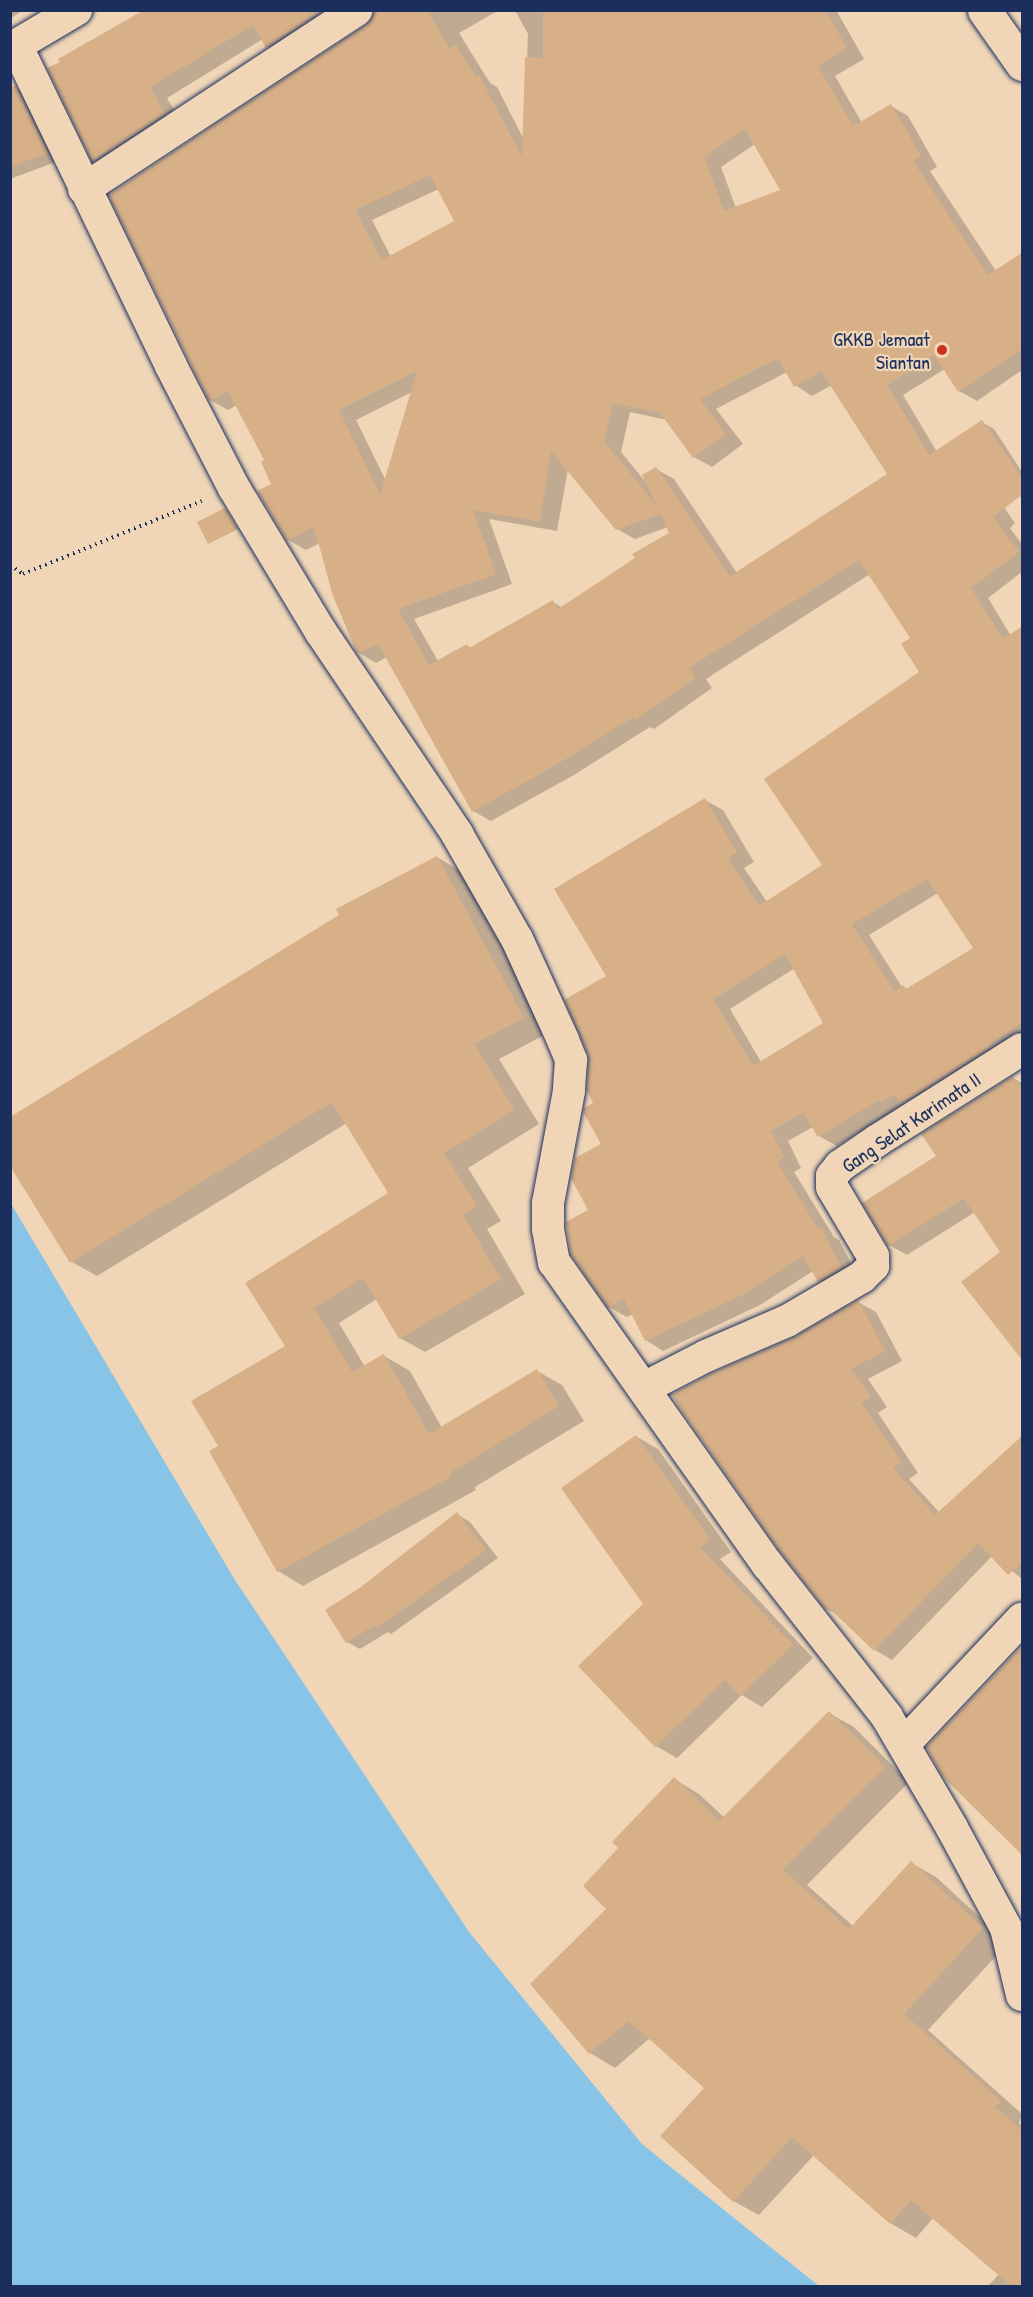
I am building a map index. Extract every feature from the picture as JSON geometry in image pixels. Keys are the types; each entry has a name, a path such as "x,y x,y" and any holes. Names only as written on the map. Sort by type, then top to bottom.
{"highway":[{"path":"984,10 1023,64"}],"street":[{"path":"76,10 14,48 234,488 321,632 457,834 517,939 571,1060 569,1090 548,1203 548,1230 555,1262 768,1565 880,1708 904,1744 1014,1920 1023,1995"},
{"path":"84,189 356,10"},
{"name":"Gang Selat Karimata II","path":"644,1388 706,1356 787,1321 862,1277 873,1266 873,1256 832,1187 832,1176 840,1166 878,1140 1023,1049"},
{"path":"904,1744 1023,1619"}],"path":[{"path":"10,565 23,574 234,488"}],"water":[{"path":"10,1202 235,1580 469,1932 642,2144 819,2286 11,2286"}],"building":[{"path":"144,10 322,10 266,48 253,25 150,87 165,114 92,162 47,68 60,62 58,59"},
{"path":"374,10 427,10 449,48 456,45 476,77 479,75 522,157 525,57 543,58 543,13 548,13 548,10 825,10 847,48 818,66 853,126 891,104 921,156 913,161 988,275 1023,252 1023,349 958,392 934,355 887,385 929,455 982,420 1023,479 1023,494 993,517 1019,552 971,588 1003,639 1023,626 1023,1022 991,1043 993,1046 901,1104 894,1094 881,1103 879,1100 818,1137 803,1113 771,1131 784,1157 777,1162 819,1230 821,1228 842,1268 818,1282 803,1256 742,1295 645,1341 624,1299 608,1308 571,1255 566,1222 588,1210 571,1178 575,1158 601,1144 583,1112 584,1108 593,1103 587,1091 588,1054 564,1000 606,976 554,889 705,798 737,852 728,858 759,906 822,865 764,779 919,672 901,644 910,638 859,560 689,668 696,678 635,720 633,717 556,765 472,812 378,644 357,653 333,596 314,527 287,541 257,491 271,484 261,462 264,460 228,391 209,401 108,195 366,25","holes":["745,129 780,190 724,211 704,157","430,175 454,221 382,260 355,210","778,358 794,387 821,371 887,474 730,576 656,467 642,475 657,506 604,441 613,403 660,413 693,458 726,434 700,399","417,371 380,495 339,410","551,451 616,530 661,514 669,533 632,554 635,558 558,609 553,600 469,648 467,644 429,665 398,609 496,574 473,510 540,522","927,879 973,948 906,989 903,985 894,991 852,924","785,954 823,1023 753,1066 713,999"]},
{"path":"16,85 48,153 10,167 10,88"},
{"path":"225,508 238,529 208,544 197,522"},
{"path":"437,856 524,1018 474,1044 515,1110 444,1153 477,1206 463,1215 501,1279 399,1339 363,1278 314,1308 352,1372 384,1354 429,1434 537,1369 559,1406 450,1473 452,1476 277,1572 209,1451 218,1446 191,1401 285,1346 245,1283 388,1193 332,1102 70,1263 10,1166 10,1117 339,915 336,909"},
{"path":"1013,1076 1023,1090 1023,1361 961,1282 1000,1252 964,1198 888,1246 862,1203 936,1156 921,1134"},
{"path":"858,1300 885,1351 851,1369 871,1397 861,1403 902,1462 893,1468 935,1515 1023,1435 1023,1562 1008,1575 978,1543 874,1651 828,1607 826,1610 782,1554 672,1394 714,1372 794,1337"},
{"path":"636,1435 710,1539 700,1547 793,1645 740,1696 725,1680 655,1747 578,1666 643,1604 561,1488"},
{"path":"457,1512 486,1550 377,1628 375,1625 346,1643 325,1610 361,1587"},
{"path":"1023,1645 1023,1856 943,1777 926,1747"},
{"path":"829,1711 885,1767 783,1870 849,1929 911,1861 983,1928 904,2014 1001,2101 995,2107 1023,2131 1023,2286 1011,2286 911,2200 890,2224 792,2137 733,2202 660,2136 704,2088 629,2021 589,2054 530,1984 606,1909 583,1886 618,1848 612,1842 674,1777 719,1821"}],"place":[{"name":"GKKB Jemaat Siantan","path":"942,350"}]}
